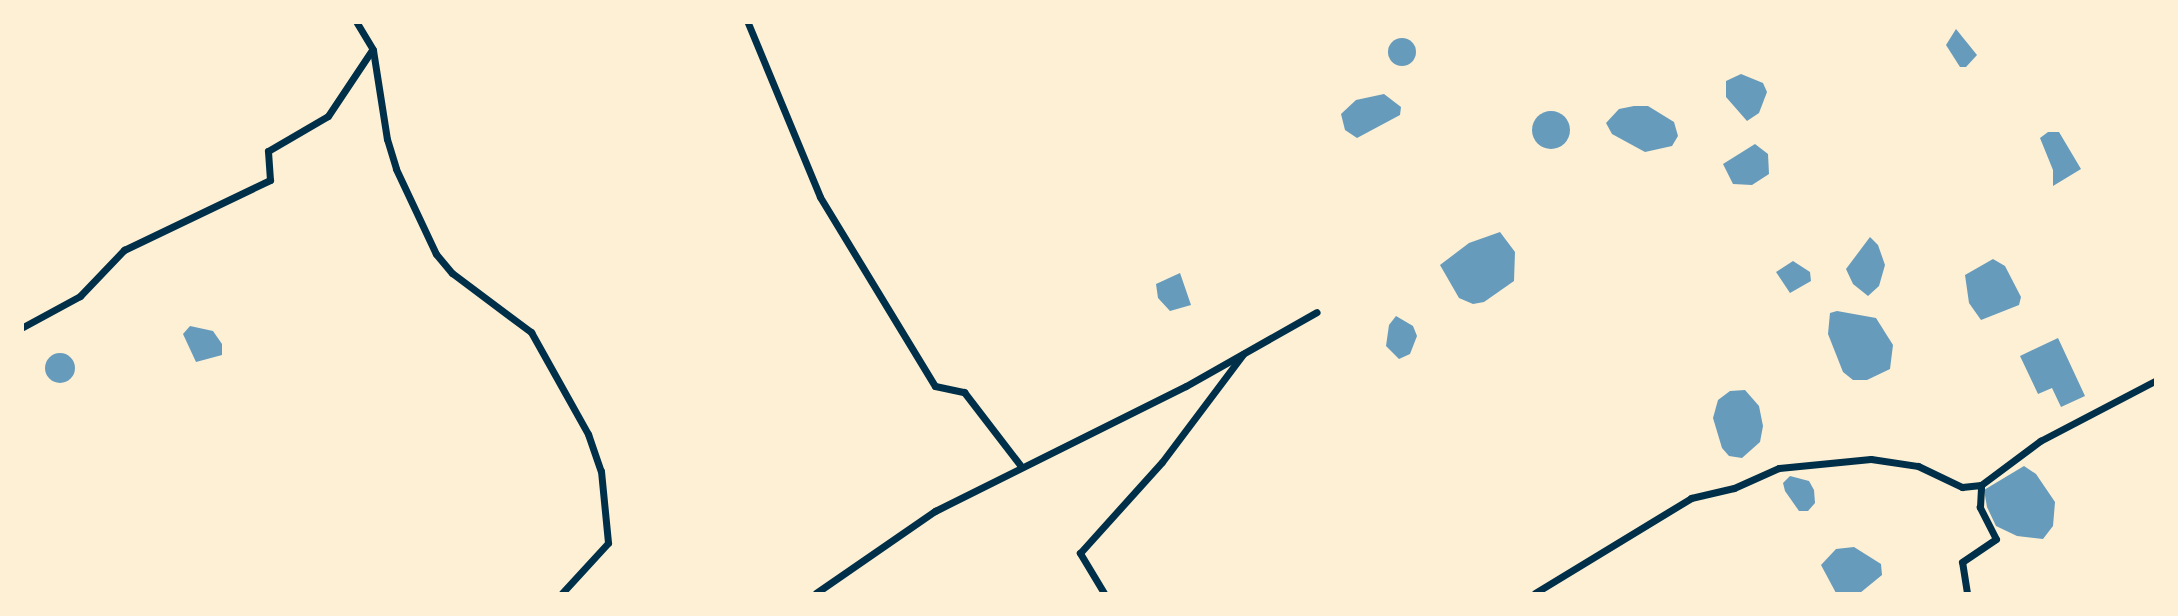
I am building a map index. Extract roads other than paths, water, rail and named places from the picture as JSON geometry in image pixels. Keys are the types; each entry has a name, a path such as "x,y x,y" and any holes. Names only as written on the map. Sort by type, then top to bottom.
{"street":[{"path":"358,23 373,50 387,139 436,254 452,273 531,332 588,434 601,471 607,543 562,593"},
{"path":"748,23 820,197 935,386 964,392 1020,465"},
{"path":"23,327 80,296 124,250 270,180 268,151 328,116 373,50"},
{"path":"816,593 935,511 1020,465 1244,353 1317,312"},
{"path":"1104,593 1080,553 1162,461 1244,353"},
{"path":"1535,593 1691,498 1734,488 1779,468 1871,458 1918,466 1962,487 1981,485 2040,441 2155,381"},
{"path":"1967,593 1962,562 1996,539 1980,507 1981,485"}],"water":[{"path":"1956,29 1977,55 1966,67 1960,67 1946,45"},
{"path":"1402,38 1412,42 1416,52 1412,62 1402,66 1392,62 1388,52 1392,42"},
{"path":"1741,74 1763,83 1767,92 1759,113 1747,121 1726,97 1726,81"},
{"path":"1384,94 1401,107 1400,115 1357,138 1345,130 1341,114 1356,100"},
{"path":"1648,106 1674,122 1678,136 1672,146 1645,152 1612,134 1606,123 1619,109"},
{"path":"1551,111 1564,117 1570,130 1564,143 1551,149 1538,143 1532,130 1538,117"},
{"path":"2048,132 2059,132 2081,169 2053,186 2053,170 2040,138"},
{"path":"1755,144 1768,154 1769,174 1752,185 1733,184 1723,164"},
{"path":"1500,232 1515,252 1514,281 1484,302 1473,304 1459,298 1440,265 1469,243"},
{"path":"1870,237 1878,245 1885,265 1879,286 1868,296 1853,284 1846,269"},
{"path":"1993,259 2005,266 2021,297 2019,305 1981,320 1969,303 1965,275"},
{"path":"1793,261 1810,272 1811,281 1790,293 1776,272"},
{"path":"1180,273 1191,305 1170,311 1158,298 1156,284"},
{"path":"1837,311 1876,318 1893,345 1890,369 1867,380 1853,380 1843,372 1828,334 1830,313"},
{"path":"1396,316 1413,326 1417,336 1410,354 1399,359 1386,346 1389,325"},
{"path":"190,326 213,331 222,344 222,355 196,362 183,334"},
{"path":"2058,338 2085,396 2061,407 2052,388 2038,394 2020,356"},
{"path":"60,353 71,357 75,368 71,379 60,383 49,379 45,368 49,357"},
{"path":"1745,390 1759,406 1763,426 1760,442 1742,458 1729,456 1722,448 1713,418 1718,400 1730,391"},
{"path":"2024,466 2036,474 2055,502 2053,526 2043,539 2017,536 1996,526 1987,507 1984,490"},
{"path":"1790,476 1809,481 1814,490 1815,503 1808,511 1799,511 1785,491 1783,483"},
{"path":"1854,547 1881,564 1882,575 1860,593 1836,593 1821,565 1836,549"}]}
